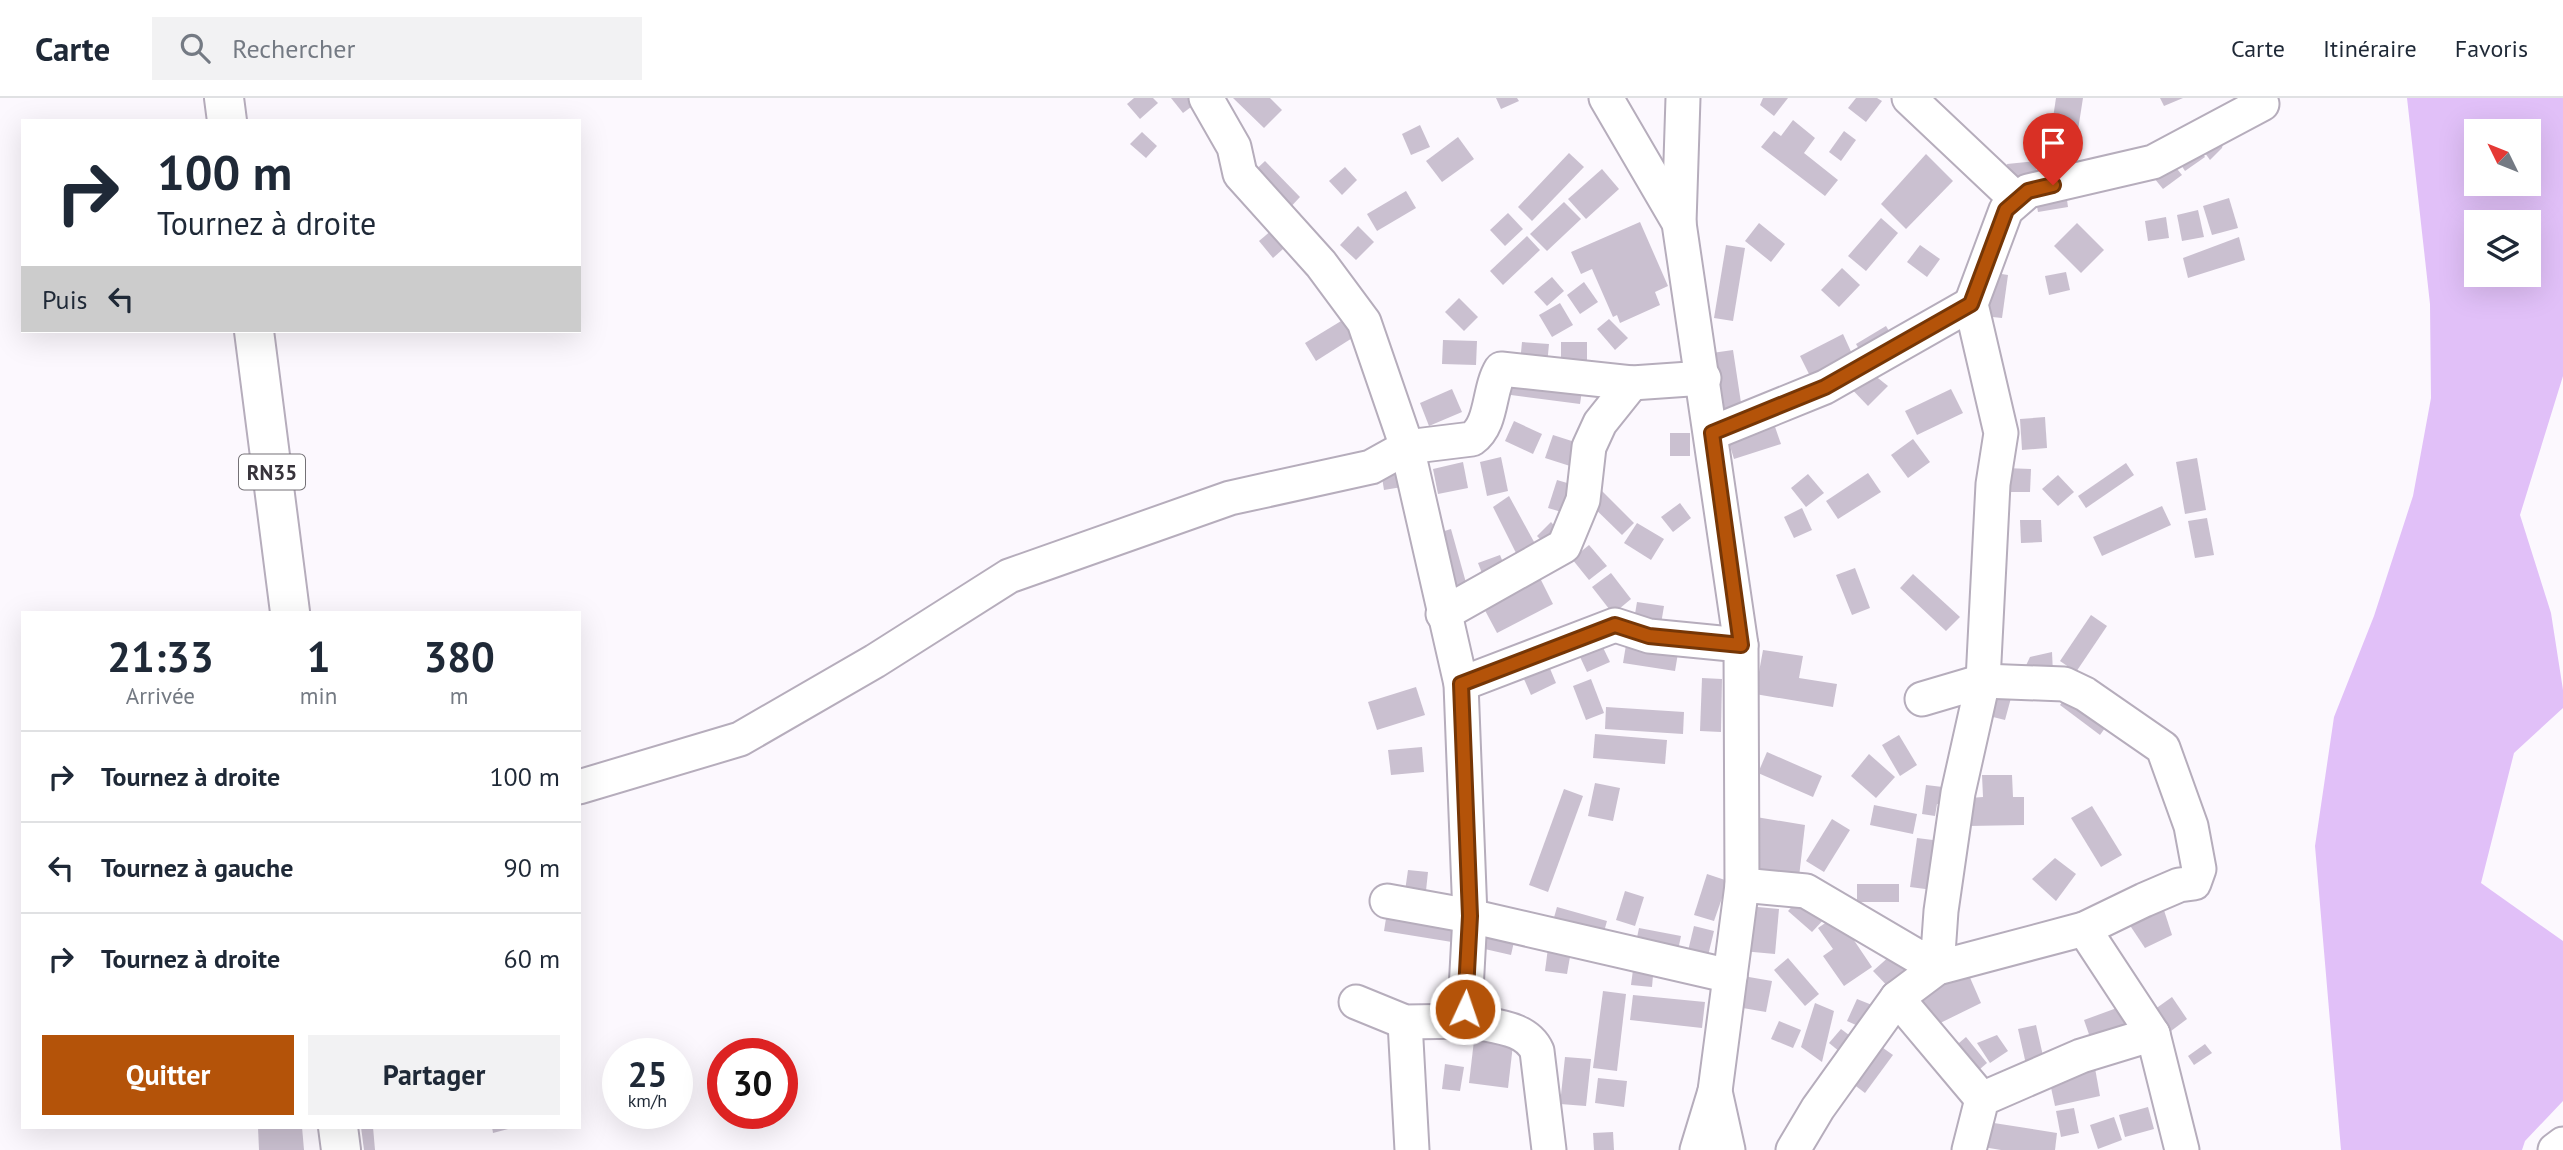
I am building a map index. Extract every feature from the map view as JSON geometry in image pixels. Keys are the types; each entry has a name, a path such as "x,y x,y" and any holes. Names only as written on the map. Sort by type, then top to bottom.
{"main road":[{"path":"224,98 227,119"},
{"name":"RN35","path":"254,333 285,607"},
{"path":"338,1129 341,1150"}],"street":[{"path":"1206,98 1234,147 1240,174 1321,264 1364,322 1407,447 1461,684 1470,916 1465,1009 1471,1021"},
{"path":"1606,98 1679,223"},
{"path":"1683,98 1679,223 1704,378 1741,645 1742,885 1715,1091 1697,1150"},
{"path":"1909,98 2016,199"},
{"path":"1937,968 1941,911 1958,793 1983,681 1993,484 2001,433 1971,304 2006,210 2028,191 2153,162 2262,104"},
{"path":"1712,433 1825,387 1971,304"},
{"path":"581,786 740,739 875,661 1009,576 1230,498 1371,467 1407,447 1472,439 1480,433 1493,381 1501,369 1632,383 1704,378"},
{"path":"1443,614 1564,546 1583,500 1589,447 1600,423 1632,383"},
{"path":"1461,684 1615,625 1649,636 1741,645"},
{"path":"1793,1150 1818,1108 1898,998 1937,968 2084,929 2179,885 2194,883 2199,869 2191,826 2163,748 2085,694 2064,684 1983,681 1922,699"},
{"path":"1742,885 1806,891 1937,968"},
{"path":"1387,901 1470,916 1730,976"},
{"path":"2084,929 2153,1034 2182,1150"},
{"path":"1898,998 1982,1099"},
{"path":"1356,1002 1405,1022 1471,1021 1525,1034 1537,1051 1549,1150"},
{"path":"1405,1022 1412,1150"},
{"path":"1982,1099 2081,1056 2153,1034"},
{"path":"1715,1091 1728,1150"},
{"path":"1969,1150 1982,1099"},
{"path":"2555,1150 2563,1144"}],"shaded area":[{"path":"2407,98 2563,98 2563,376 2520,515 2551,613 2563,690 2563,708 2514,753 2481,883 2563,941 2563,1101 2525,1141 2522,1150 2341,1150 2315,846 2334,717 2374,616 2413,496 2431,398 2430,304"}],"building":[{"path":"1134,98 1153,98 1158,103 1140,119 1127,104"},
{"path":"1171,98 1203,98 1183,113"},
{"path":"1233,98 1270,98 1282,110 1264,128"},
{"path":"1496,98 1517,98 1519,101 1501,109"},
{"path":"1763,98 1788,98 1774,116 1760,105"},
{"path":"1856,98 1877,98 1882,101 1866,122 1848,108"},
{"path":"2056,98 2083,98 2074,155 2048,151"},
{"path":"2160,98 2183,98 2164,106"},
{"path":"1793,120 1815,138 1804,153 1838,180 1825,196 1761,147 1774,131 1781,136"},
{"path":"1420,125 1430,147 1411,155 1402,134"},
{"path":"1844,131 1856,140 1841,161 1829,152"},
{"path":"1142,132 1157,146 1146,158 1130,144"},
{"path":"2225,135 2222,148 2210,160 2197,142"},
{"path":"1458,137 1474,159 1442,182 1426,161"},
{"path":"2195,143 2205,157 2185,171 2176,157"},
{"path":"1569,153 1584,167 1532,221 1518,207"},
{"path":"1926,154 1953,181 1906,229 1881,204"},
{"path":"2169,159 2182,175 2163,189 2150,173"},
{"path":"1265,161 1300,197 1285,213 1249,176"},
{"path":"2036,161 2037,180 2009,183 2007,164"},
{"path":"1345,167 1357,180 1342,195 1329,181"},
{"path":"1602,169 1619,189 1586,219 1568,199"},
{"path":"2065,186 2068,207 2038,212 2034,191"},
{"path":"1406,191 1416,208 1377,231 1367,214"},
{"path":"2229,198 2238,228 2212,235 2203,206"},
{"path":"1564,202 1581,219 1547,251 1530,234"},
{"path":"2198,210 2204,237 2182,241 2177,215"},
{"path":"1508,213 1523,229 1505,246 1490,230"},
{"path":"2166,217 2169,238 2148,241 2145,221"},
{"path":"1881,218 1898,233 1866,271 1848,256"},
{"path":"1640,222 1668,286 1655,292 1660,305 1620,323 1617,315 1613,317 1592,269 1581,274 1571,252"},
{"path":"1759,223 1785,244 1771,262 1745,241"},
{"path":"2077,223 2104,250 2081,273 2054,246"},
{"path":"1278,225 1292,241 1273,258 1259,241"},
{"path":"1358,226 1374,242 1356,260 1340,245"},
{"path":"1527,236 1540,250 1503,285 1490,271"},
{"path":"2239,237 2245,260 2188,278 2183,258"},
{"path":"1726,245 1745,248 1733,321 1714,318"},
{"path":"1920,245 1940,259 1927,277 1907,262"},
{"path":"1842,268 1860,285 1839,307 1821,290"},
{"path":"1989,272 2008,275 2002,318 1983,316"},
{"path":"2066,272 2070,290 2049,295 2045,276"},
{"path":"1552,277 1564,291 1547,306 1534,292"},
{"path":"1584,282 1598,302 1580,314 1567,295"},
{"path":"1459,298 1478,317 1464,331 1445,312"},
{"path":"1560,303 1573,325 1552,337 1539,315"},
{"path":"1346,318 1357,335 1316,361 1305,343"},
{"path":"1609,319 1628,338 1615,350 1597,329"},
{"path":"1886,326 1893,338 1863,356 1856,344"},
{"path":"1843,334 1853,356 1810,376 1800,356"},
{"path":"1443,340 1477,341 1476,365 1442,364"},
{"path":"1522,342 1549,344 1547,365 1520,363"},
{"path":"1561,342 1587,342 1587,366 1561,366"},
{"path":"1733,350 1743,416 1722,420 1712,353"},
{"path":"1864,367 1888,386 1868,406 1844,381"},
{"path":"1499,373 1583,384 1580,404 1496,393"},
{"path":"1452,389 1462,412 1429,426 1420,403"},
{"path":"1951,389 1963,413 1917,435 1905,411"},
{"path":"2045,417 2047,448 2022,450 2020,419"},
{"path":"1514,421 1542,434 1533,454 1505,441"},
{"path":"1773,421 1781,444 1734,459 1727,436"},
{"path":"1670,433 1690,433 1690,456 1670,456"},
{"path":"1553,435 1578,443 1570,466 1545,458"},
{"path":"1913,439 1930,462 1908,478 1891,455"},
{"path":"1501,457 1508,491 1487,496 1480,462"},
{"path":"2197,458 2206,510 2185,514 2176,462"},
{"path":"1404,461 1408,486 1384,490 1380,465"},
{"path":"1463,462 1468,488 1438,494 1433,469"},
{"path":"2126,463 2134,475 2086,508 2078,496"},
{"path":"2005,468 2031,469 2030,492 2005,492"},
{"path":"1868,473 1881,492 1838,519 1826,501"},
{"path":"1808,474 1824,493 1806,507 1791,488"},
{"path":"2058,475 2074,492 2058,506 2042,489"},
{"path":"1557,480 1574,485 1565,513 1548,508"},
{"path":"1597,486 1634,523 1622,535 1584,498"},
{"path":"1509,496 1539,551 1522,565 1493,507"},
{"path":"1680,503 1691,518 1673,532 1661,517"},
{"path":"2162,506 2171,525 2102,556 2093,537"},
{"path":"1802,508 1812,530 1794,538 1784,517"},
{"path":"2207,518 2214,555 2195,558 2188,521"},
{"path":"2020,520 2041,520 2042,542 2021,543"},
{"path":"1551,522 1558,530 1544,543 1537,536"},
{"path":"1637,523 1664,539 1651,560 1624,543"},
{"path":"1451,529 1470,597 1449,603 1431,535"},
{"path":"1589,545 1607,566 1589,580 1572,559"},
{"path":"1500,555 1509,577 1487,586 1478,563"},
{"path":"1855,568 1870,608 1852,615 1836,575"},
{"path":"1537,572 1553,604 1497,633 1480,601"},
{"path":"1611,573 1631,599 1613,614 1592,587"},
{"path":"1913,574 1960,617 1946,631 1900,588"},
{"path":"1637,602 1664,606 1660,630 1633,626"},
{"path":"2091,615 2107,626 2076,672 2060,661"},
{"path":"1597,635 1610,662 1587,672 1575,646"},
{"path":"1627,639 1679,647 1675,671 1623,663"},
{"path":"1763,650 1803,656 1799,678 1837,684 1833,707 1755,694"},
{"path":"2052,652 2053,673 2022,674 2030,657"},
{"path":"1546,659 1556,683 1531,695 1520,670"},
{"path":"1702,678 1722,679 1721,732 1700,731"},
{"path":"1591,679 1604,713 1586,720 1573,686"},
{"path":"1416,687 1425,715 1377,730 1368,702"},
{"path":"2070,691 2110,721 2100,735 2060,705"},
{"path":"1986,692 2011,698 2005,720 1981,714"},
{"path":"1606,707 1684,712 1683,734 1605,729"},
{"path":"1595,734 1667,740 1665,764 1593,758"},
{"path":"1899,735 1917,765 1900,776 1882,745"},
{"path":"1422,747 1424,772 1391,775 1388,750"},
{"path":"1767,752 1822,776 1813,797 1758,773"},
{"path":"1869,754 1895,777 1876,798 1851,776"},
{"path":"1982,775 2012,775 2013,797 2024,797 2024,825 1969,826 1969,798 1983,797"},
{"path":"1595,783 1620,788 1613,821 1588,816"},
{"path":"1926,785 1951,788 1948,806 1937,804 1935,816 1922,814"},
{"path":"1564,789 1583,796 1548,892 1529,885"},
{"path":"1874,805 1917,814 1913,834 1870,825"},
{"path":"2092,806 2122,855 2101,867 2071,818"},
{"path":"1756,817 1805,825 1799,877 1750,875"},
{"path":"1832,819 1850,830 1824,872 1806,861"},
{"path":"1917,838 1941,841 1933,890 1910,887"},
{"path":"2055,858 2076,874 2056,901 2032,879"},
{"path":"1408,870 1428,872 1425,900 1404,898"},
{"path":"1707,874 1728,881 1714,921 1694,915"},
{"path":"1857,884 1899,884 1899,902 1857,902"},
{"path":"1625,891 1644,897 1635,926 1616,920"},
{"path":"1803,895 1827,916 1812,932 1788,911"},
{"path":"2161,901 2172,935 2145,948 2127,921"},
{"path":"1388,906 1462,919 1458,943 1384,931"},
{"path":"1747,906 1779,909 1775,954 1742,951"},
{"path":"1557,907 1607,921 1601,942 1551,928"},
{"path":"1837,915 1872,967 1844,986 1823,956 1833,949 1818,928"},
{"path":"1481,925 1516,933 1511,955 1476,947"},
{"path":"1694,926 1714,931 1707,960 1687,955"},
{"path":"1639,928 1681,936 1677,955 1635,947"},
{"path":"1548,948 1571,951 1567,974 1545,971"},
{"path":"1891,955 1914,979 1897,996 1873,971"},
{"path":"1788,958 1819,994 1805,1006 1774,970"},
{"path":"1634,962 1654,964 1652,987 1631,985"},
{"path":"1968,973 1981,1003 1928,1029 1907,1001"},
{"path":"1743,976 1772,981 1766,1012 1737,1007"},
{"path":"1603,991 1626,994 1617,1071 1593,1068"},
{"path":"1633,995 1705,1002 1702,1028 1630,1020"},
{"path":"2172,997 2187,1019 2167,1034 2151,1012"},
{"path":"1857,999 1877,1007 1867,1030 1847,1021"},
{"path":"1815,1003 1834,1011 1822,1062 1801,1047"},
{"path":"2125,1005 2133,1028 2092,1043 2084,1020"},
{"path":"1779,1021 1801,1030 1793,1048 1771,1039"},
{"path":"2036,1025 2046,1069 2028,1073 2018,1029"},
{"path":"1841,1029 1857,1041 1845,1056 1829,1043"},
{"path":"1475,1032 1514,1036 1508,1088 1469,1083"},
{"path":"1997,1035 2008,1051 1990,1063 1977,1043"},
{"path":"1966,1037 1987,1063 1973,1075 1952,1049"},
{"path":"1876,1043 1893,1055 1865,1093 1848,1080"},
{"path":"2205,1044 2212,1053 2194,1065 2188,1056"},
{"path":"1565,1057 1591,1059 1586,1106 1560,1104"},
{"path":"2093,1057 2100,1096 2055,1106 2048,1074"},
{"path":"1445,1064 1464,1067 1460,1091 1442,1089"},
{"path":"1598,1078 1627,1081 1624,1107 1595,1103"},
{"path":"2148,1107 2154,1129 2125,1137 2119,1115"},
{"path":"2074,1108 2079,1133 2061,1137 2056,1111"},
{"path":"2114,1117 2122,1140 2098,1149 2090,1125"},
{"path":"1981,1121 2057,1133 2055,1150 2001,1150 1977,1146"},
{"path":"258,1129 302,1129 304,1150 259,1150"},
{"path":"361,1129 373,1129 375,1150 364,1150"},
{"path":"492,1129 508,1129 493,1133"},
{"path":"1613,1132 1614,1150 1594,1150 1593,1133"}],"route":[{"path":"1465,1009 1470,916 1461,684 1615,625 1649,636 1741,645 1712,433 1825,387 1971,304 2006,210 2028,191 2053,185"}]}
